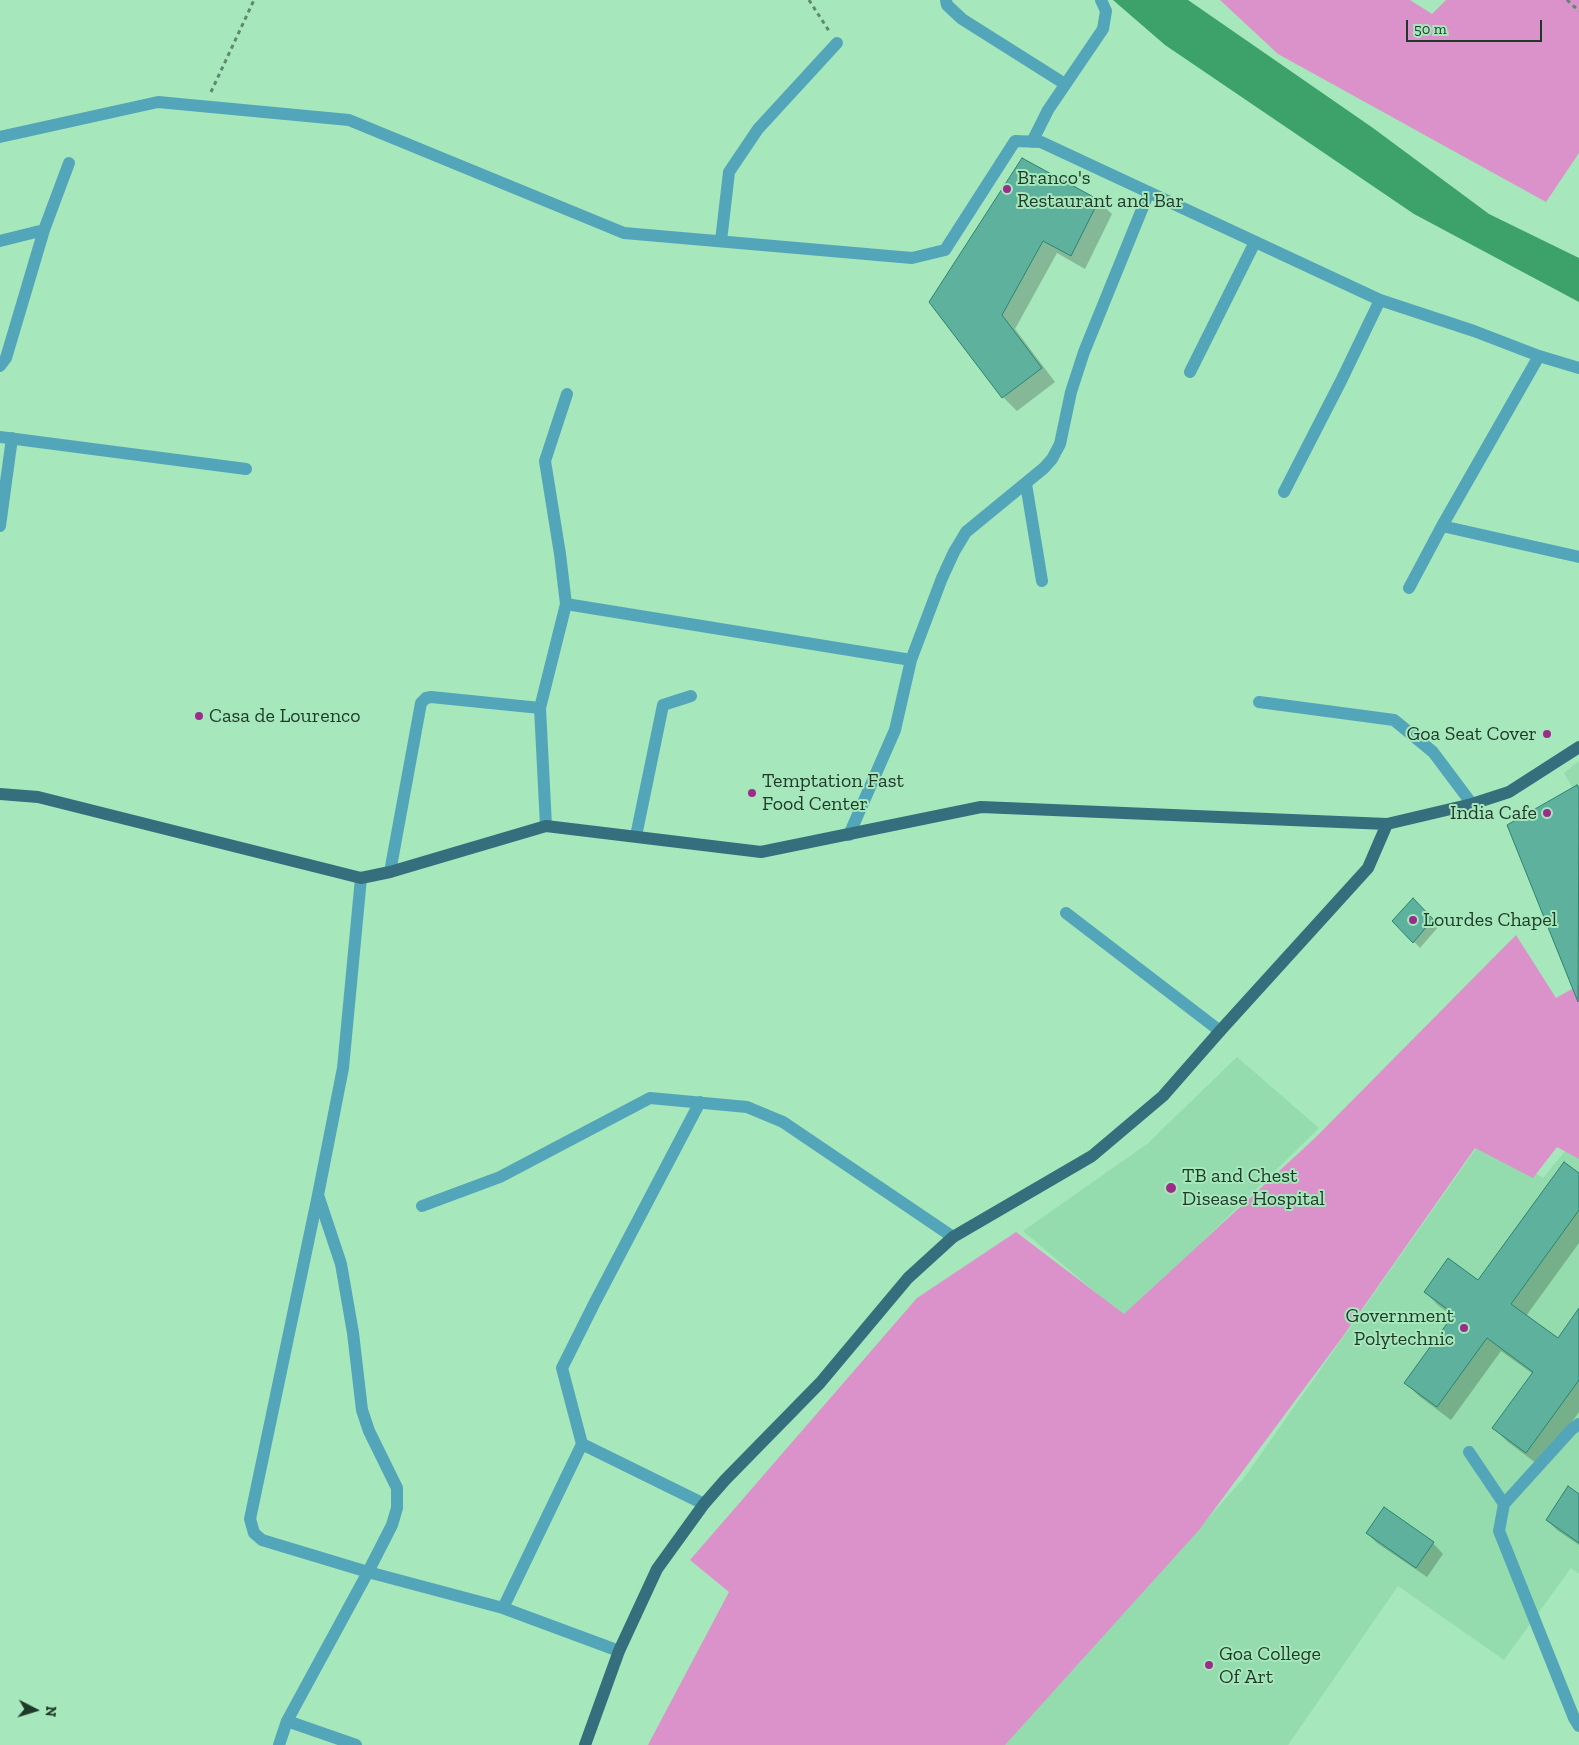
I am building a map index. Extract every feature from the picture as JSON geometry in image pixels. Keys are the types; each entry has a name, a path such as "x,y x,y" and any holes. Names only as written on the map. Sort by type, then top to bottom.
{"main road":[{"path":"0,794 38,798 361,878 390,872 546,826 761,852 981,807 1387,824 1472,804 1509,792 1579,747"},
{"path":"585,1745 619,1651 657,1569 704,1504 724,1480 820,1383 908,1278 953,1237 1092,1156 1163,1096 1220,1030 1368,868 1387,824"}],"street":[{"path":"946,0 947,5 962,20 1065,84"},
{"path":"1032,142 1048,110 1104,30 1106,12 1101,0"},
{"path":"721,241 729,172 758,129 837,43"},
{"path":"0,137 158,102 349,120 624,233 912,258 945,250 1014,141 1041,142 1380,300 1474,331 1539,356 1579,368"},
{"path":"0,366 6,358 44,230 69,163"},
{"path":"848,835 895,730 911,660 942,578 954,552 966,532 1044,468 1052,459 1060,444 1071,392 1084,352 1149,192"},
{"path":"0,241 44,230"},
{"path":"1190,372 1255,242"},
{"path":"1284,492 1380,300"},
{"path":"1409,588 1442,526 1539,356"},
{"path":"546,826 540,708 566,604 545,461 567,394"},
{"path":"0,526 6,437 246,469"},
{"path":"1026,484 1042,581"},
{"path":"1442,526 1579,557"},
{"path":"566,604 911,660"},
{"path":"636,836 662,705 691,696"},
{"path":"390,872 421,703 426,698 431,697 540,708"},
{"path":"1259,702 1394,720 1433,752 1472,804"},
{"path":"361,878 343,1068 250,1519 254,1533 262,1540 368,1572 503,1608 619,1651"},
{"path":"1066,913 1220,1030"},
{"path":"422,1206 500,1177 650,1098 747,1106 783,1122 953,1237"},
{"path":"503,1608 582,1444 562,1368 599,1293 700,1102"},
{"path":"279,1745 287,1721 368,1572 392,1525 397,1508 397,1488 368,1431 362,1410 353,1333 341,1264 318,1195"},
{"path":"1579,1424 1572,1429 1504,1504 1499,1531 1574,1718 1579,1726"},
{"path":"582,1444 704,1504"},
{"path":"1469,1452 1504,1504"},
{"path":"287,1721 356,1745"}],"path":[{"path":"205,106 254,0"},
{"path":"808,0 837,43"},
{"path":"1566,0 1579,11"}],"shaded area":[{"path":"1113,0 1188,0 1373,128 1489,214 1579,258 1579,302 1414,214 1165,45"},
{"path":"1220,0 1410,0 1432,14 1446,0 1579,0 1579,153 1546,202 1278,54"},
{"path":"1579,761 1579,799 1564,773"},
{"path":"1516,935 1556,998 1579,985 1579,1159 1557,1147 1533,1178 1475,1148 1341,1339 1199,1530 1005,1745 648,1745 729,1592 690,1560 917,1298 1016,1232 1124,1314 1315,1138"},
{"name":"TB and Chest Disease Hospital","path":"1237,1057 1319,1128 1125,1317 1023,1231 1147,1144"},
{"name":"Government Polytechnic","path":"1579,1134 1579,1574 1571,1568 1504,1660 1398,1586 1288,1745 1004,1745 1244,1478 1482,1140 1543,1178"}],"building":[{"path":"1022,158 1099,200 1071,256 1043,241 1002,315 1042,368 1002,398 929,302"},
{"path":"1577,785 1579,789 1578,1002 1507,825"},
{"name":"Lourdes Chapel","path":"1413,898 1433,919 1413,943 1392,921"},
{"path":"1564,1162 1579,1173 1579,1210 1511,1304 1558,1338 1579,1308 1579,1380 1526,1453 1492,1428 1533,1372 1487,1338 1437,1407 1404,1383 1454,1314 1424,1292 1448,1258 1478,1280"},
{"path":"1568,1486 1579,1494 1579,1543 1546,1520"},
{"path":"1384,1507 1434,1542 1416,1568 1366,1533"}],"place":[{"name":"Branco's Restaurant and Bar","path":"1007,189"},
{"name":"Casa de Lourenco","path":"199,716"},
{"name":"Goa Seat Cover","path":"1547,734"},
{"name":"Temptation Fast Food Center","path":"752,793"},
{"name":"India Cafe","path":"1547,813"},
{"name":"Lourdes Chapel","path":"1413,920"},
{"name":"TB and Chest Disease Hospital","path":"1171,1188"},
{"name":"Government Polytechnic","path":"1464,1328"},
{"name":"Goa College Of Art","path":"1209,1665"}]}
